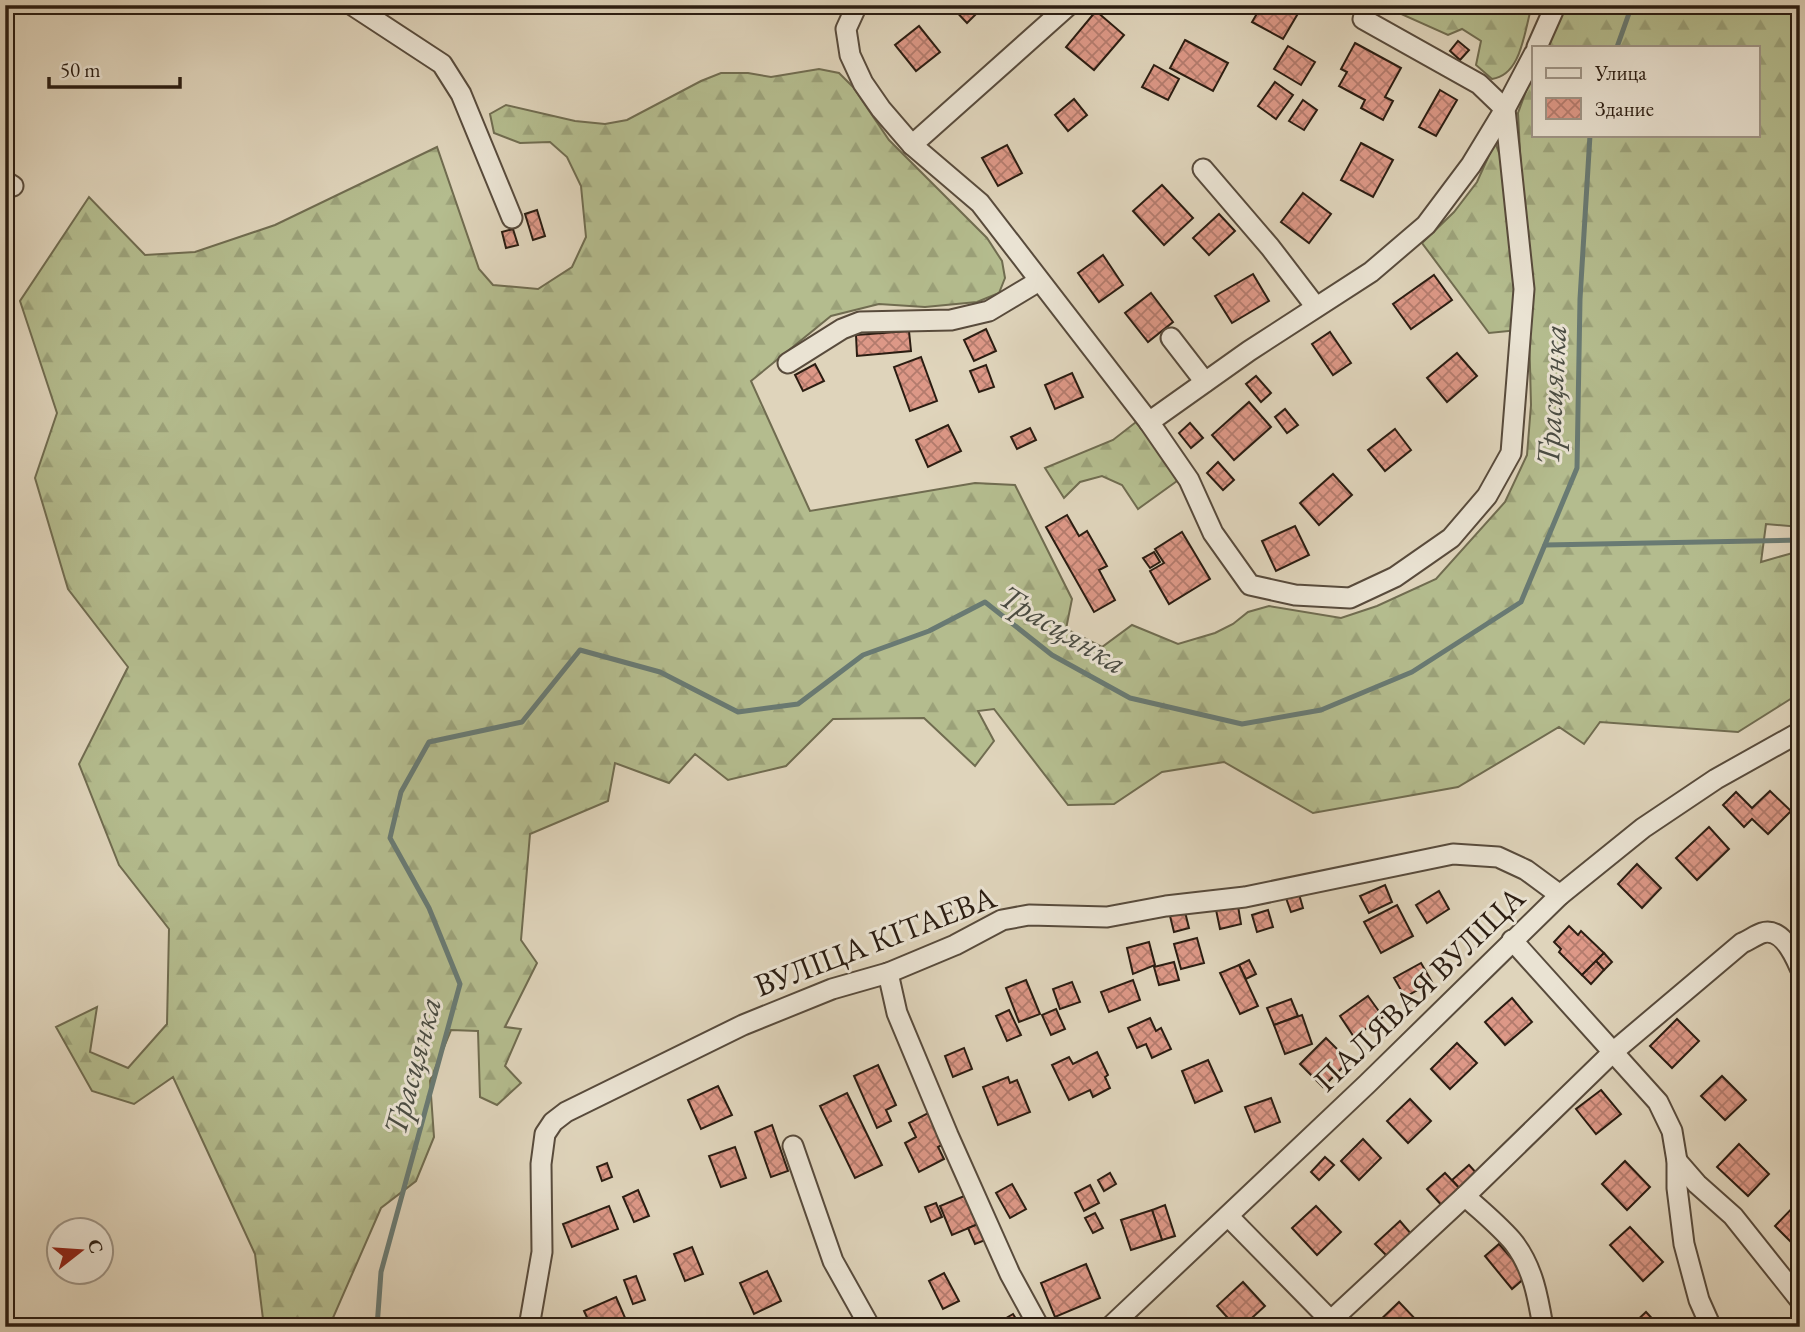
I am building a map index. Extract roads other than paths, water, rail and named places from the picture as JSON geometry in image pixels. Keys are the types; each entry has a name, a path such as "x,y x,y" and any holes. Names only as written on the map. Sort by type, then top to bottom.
{"street":[{"path":"352,5 442,64 461,94 513,218"},
{"path":"857,5 846,29 850,55 863,83 912,145 979,203 1149,422 1189,480 1213,533 1250,585 1295,595 1350,598 1395,578 1451,538 1487,496 1511,453 1524,289 1505,109 1479,84 1363,19"},
{"path":"912,145 1069,5"},
{"path":"1537,46 1553,11 1552,5"},
{"path":"1149,422 1371,272 1426,225 1471,164 1532,58"},
{"path":"1203,169 1317,307"},
{"path":"788,363 842,329 860,322 951,320 989,310 1039,281"},
{"path":"1171,338 1205,382"},
{"name":"ПАЛЯВАЯ ВУЛІЦА","path":"1110,1327 1367,1084 1511,940 1560,895 1643,828 1716,779 1800,732"},
{"name":"ВУЛІЦА КІТАЕВА","path":"529,1327 542,1252 541,1164 545,1134 566,1112 743,1025 832,989 888,972 955,945 1002,920 1029,915 1107,917 1166,906 1245,897 1453,854 1498,857 1526,870 1560,895"},
{"path":"1228,1216 1330,1325 1613,1052 1742,943 1765,931 1777,934 1793,952 1800,968"},
{"path":"1511,940 1658,1102 1672,1131 1684,1244 1699,1300 1711,1327"},
{"path":"888,972 897,1013 948,1135 1010,1274 1039,1327"},
{"path":"793,1146 833,1261 870,1327"},
{"path":"1677,1161 1697,1185 1732,1216 1800,1300"},
{"path":"1465,1196 1513,1242 1528,1266 1537,1291 1543,1327"}],"waterway":[{"name":"Трасцянка","path":"1617,46 1632,5"},
{"name":"Трасцянка","path":"377,1327 381,1272 460,984 429,908 390,838 401,792 429,742 522,722 580,650 660,672 738,712 798,704 863,655 929,631 985,602 1052,655 1130,698 1242,724 1321,710 1412,672 1521,602 1577,468 1580,299 1590,136"},
{"path":"1545,545 1800,540"}]}
